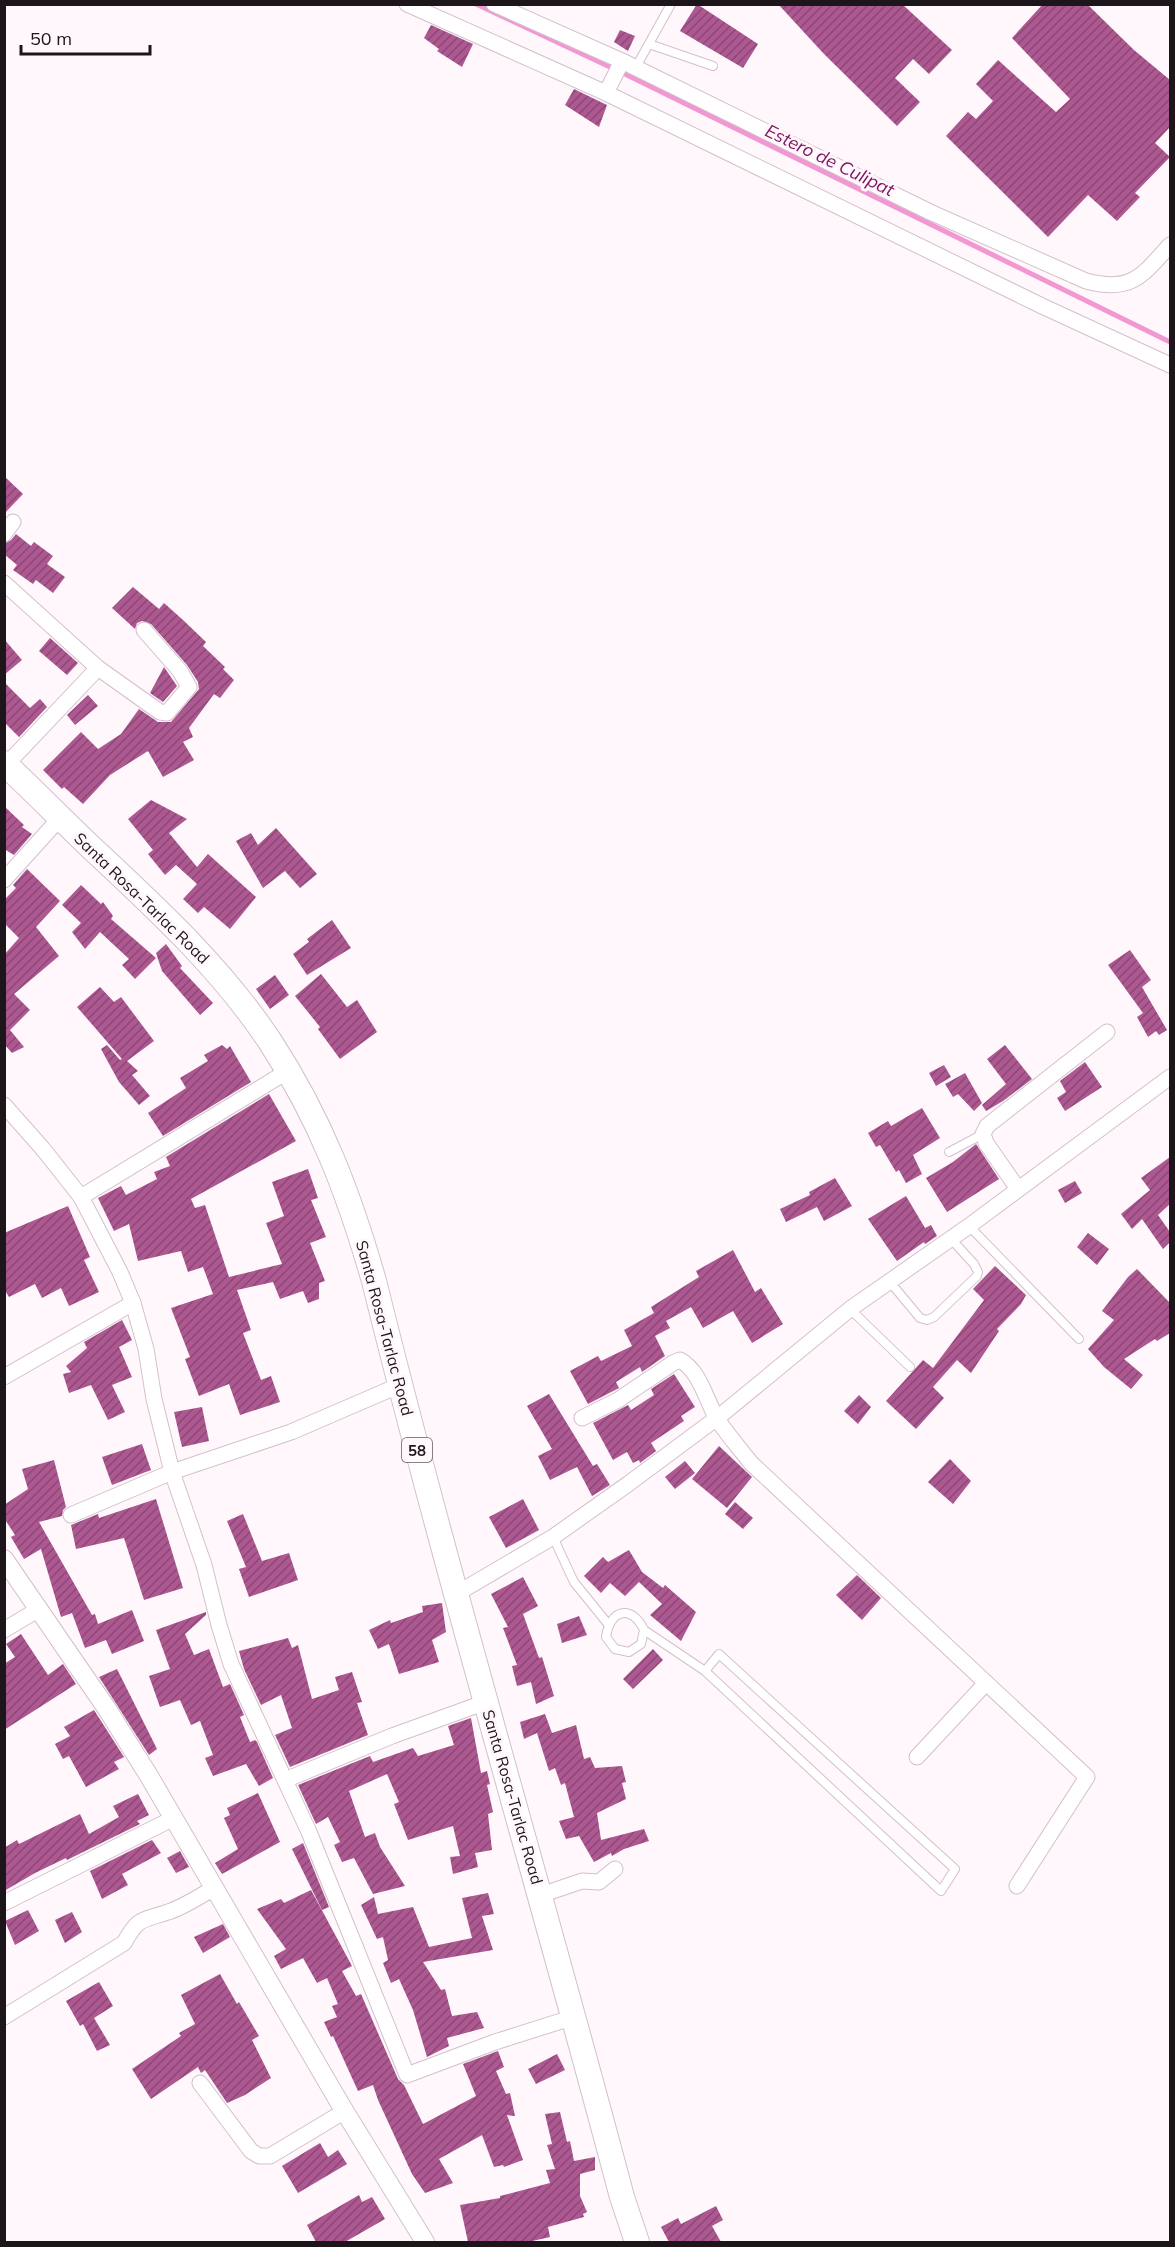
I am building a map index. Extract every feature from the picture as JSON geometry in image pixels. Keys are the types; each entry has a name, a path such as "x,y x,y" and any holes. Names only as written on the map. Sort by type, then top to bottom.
{"highway":[{"name":"Santa Rosa-Tarlac Road","path":"5,764 169,920 210,963 253,1017 288,1071 322,1133 346,1191 374,1281 456,1594 541,1895 622,2197 637,2242"}],"street":[{"path":"407,4 607,90 936,255 1170,365"},
{"path":"494,4 930,212 1086,280 1112,285 1128,283 1143,274 1170,245"},
{"path":"607,90 626,66"},
{"path":"4,583 98,668 160,712 167,712 189,687 180,671 144,630"},
{"path":"5,764 98,668"},
{"path":"4,880 60,818"},
{"path":"1018,1189 986,1143 983,1134 987,1126 1107,1032"},
{"path":"81,1197 288,1071"},
{"path":"456,1594 553,1537 717,1418 850,1309 969,1226 1170,1077"},
{"path":"4,1105 81,1197 120,1272 133,1303 146,1349 154,1400 172,1472 204,1565 231,1664 309,1832 407,2075 495,2042 574,2017"},
{"path":"4,1377 133,1303"},
{"path":"582,1418 618,1400 673,1363 680,1360 686,1364 702,1386 717,1418 752,1463 1087,1778 1017,1886"},
{"path":"71,1515 172,1472 291,1432 400,1385"},
{"path":"4,1559 107,1709 425,2242"},
{"path":"4,1630 39,1609"},
{"path":"917,1757 986,1683"},
{"path":"285,1780 392,1736 486,1702"},
{"path":"4,1903 174,1818"},
{"path":"541,1895 582,1881 599,1882 615,1869"},
{"path":"4,2017 124,1943 133,1926 141,1920 148,1916 168,1912 214,1888"},
{"path":"200,2083 251,2151 260,2156 270,2156 345,2111"}],"lane":[{"path":"626,66 649,44 671,4"},
{"path":"649,44 713,66"},
{"path":"949,1152 983,1134"},
{"path":"969,1226 1079,1339"},
{"path":"890,1282 920,1318 927,1320 934,1317 977,1276 978,1272 974,1264 951,1239"},
{"path":"850,1309 910,1366"},
{"path":"553,1537 574,1582 608,1624"},
{"path":"644,1630 641,1644 629,1652 615,1649 606,1637 608,1624 617,1615 628,1614 639,1619 644,1630 705,1671 941,1891 955,1869 719,1654 705,1671"}],"building":[{"path":"697,4 758,44 743,68 680,31"},
{"path":"778,4 902,4 952,50 929,74 913,59 895,78 920,102 897,126 824,54"},
{"path":"1043,4 1087,4 1134,50 1170,80 1170,127 1155,143 1170,157 1135,193 1140,197 1117,221 1088,195 1048,237 946,136 968,112 976,119 993,101 976,84 998,60 1056,112 1070,99 1012,38"},
{"path":"431,25 473,44 462,67 437,51 439,49 424,38"},
{"path":"620,30 635,36 628,51 614,42"},
{"path":"574,89 607,105 599,127 565,105"},
{"path":"4,476 23,494 4,514"},
{"path":"16,534 31,546 34,542 53,556 47,564 65,577 53,593 36,580 33,584 13,570 17,565 4,554 4,544"},
{"path":"133,587 159,609 164,603 183,620 206,642 203,646 225,667 223,669 234,680 220,698 214,694 189,728 193,737 183,742 194,760 163,777 148,751 110,775 83,804 64,787 62,789 43,770 81,732 98,749 121,734 139,709 158,722 171,722 199,689 198,682 187,665 151,624 142,621 137,623 135,629 112,608"},
{"path":"50,638 78,663 67,675 39,651"},
{"path":"4,639 22,660 4,675"},
{"path":"164,667 177,686 163,702 150,693"},
{"path":"4,682 30,708 40,699 47,707 19,737 4,722"},
{"path":"88,695 98,706 75,725 67,715"},
{"path":"151,800 187,819 169,833 197,867 208,854 256,897 230,929 204,907 198,913 183,899 197,884 176,865 165,875 148,854 153,850 128,819"},
{"path":"4,806 24,825 22,827 32,834 14,855 4,849"},
{"path":"276,828 317,874 300,888 285,871 263,888 236,841 251,833 258,845"},
{"path":"27,869 60,901 36,927 59,956 14,994 30,1010 10,1030 24,1047 12,1053 4,1044 4,955 19,938 4,923 4,900 16,888 13,885"},
{"path":"81,885 101,904 103,902 113,916 111,919 156,958 135,979 122,965 129,959 100,932 85,949 72,932 81,923 62,905"},
{"path":"332,920 351,948 307,975 293,954 309,942 307,939"},
{"path":"166,944 182,966 180,968 213,1003 200,1015 162,971 156,953"},
{"path":"1130,950 1151,980 1142,987 1167,1030 1159,1035 1156,1031 1148,1037 1137,1017 1143,1013 1108,965"},
{"path":"321,974 347,1007 357,1000 377,1032 340,1059 318,1029 320,1027 295,996"},
{"path":"275,975 289,995 270,1009 256,989"},
{"path":"100,987 114,1002 121,997 154,1041 127,1061 138,1071 132,1075 150,1096 139,1105 119,1082 101,1049 107,1045 120,1060 122,1059 77,1007"},
{"path":"222,1045 227,1049 230,1046 251,1082 163,1136 148,1113 186,1088 180,1078 208,1061 204,1055"},
{"path":"1005,1045 1032,1079 986,1111 982,1105 1006,1084 987,1059"},
{"path":"1085,1062 1102,1087 1065,1111 1057,1098 1066,1092 1060,1081"},
{"path":"944,1065 951,1077 936,1086 929,1073"},
{"path":"965,1073 982,1103 974,1111 958,1094 953,1097 945,1084"},
{"path":"269,1094 296,1141 191,1199 195,1208 205,1205 229,1277 282,1264 266,1223 284,1216 272,1182 308,1169 318,1198 311,1200 326,1237 310,1243 325,1281 319,1283 319,1299 308,1303 303,1291 280,1299 273,1282 237,1290 251,1330 243,1333 261,1380 271,1376 280,1402 240,1415 229,1384 199,1396 185,1359 190,1357 171,1308 213,1294 203,1267 188,1272 181,1251 138,1261 129,1224 114,1231 98,1198 121,1186 126,1195 157,1179 154,1172 170,1166 166,1157"},
{"path":"922,1108 940,1138 913,1155 922,1174 906,1183 899,1170 896,1172 880,1145 876,1147 868,1133 888,1121 891,1126"},
{"path":"976,1144 999,1179 947,1212 926,1178 953,1162"},
{"path":"1170,1157 1170,1204 1158,1215 1170,1232 1170,1242 1163,1249 1142,1219 1132,1229 1121,1214 1150,1190 1141,1178"},
{"path":"835,1178 852,1206 824,1221 817,1207 786,1222 780,1209 810,1195 809,1192"},
{"path":"1075,1181 1082,1193 1065,1203 1058,1190"},
{"path":"906,1196 925,1228 931,1225 937,1236 925,1244 924,1242 897,1261 868,1219"},
{"path":"68,1206 90,1257 84,1260 99,1292 69,1306 61,1288 42,1298 35,1284 9,1297 4,1289 4,1233"},
{"path":"1088,1233 1109,1249 1097,1265 1077,1247"},
{"path":"733,1250 755,1292 761,1288 783,1324 752,1343 733,1311 703,1328 691,1307 666,1321 670,1328 655,1336 665,1356 642,1372 640,1367 616,1382 619,1388 588,1404 570,1371 598,1356 601,1361 632,1346 624,1330 654,1313 651,1307 699,1277 696,1271"},
{"path":"995,1266 1026,1295 1021,1304 997,1329 999,1331 971,1373 957,1360 933,1387 944,1398 916,1429 886,1401 923,1360 933,1368 984,1300 973,1289"},
{"path":"1137,1269 1170,1303 1170,1333 1157,1341 1155,1339 1124,1359 1143,1375 1131,1389 1104,1367 1088,1349 1114,1320 1102,1311"},
{"path":"122,1320 132,1340 119,1347 132,1377 112,1385 125,1412 108,1420 91,1385 69,1393 63,1374 71,1372 66,1366 87,1348 84,1342"},
{"path":"674,1374 695,1407 681,1416 684,1421 651,1443 656,1451 640,1463 639,1460 633,1463 627,1452 613,1460 593,1423 628,1405 631,1410 654,1395 651,1389"},
{"path":"549,1394 593,1466 597,1464 610,1485 592,1496 577,1467 550,1480 538,1456 552,1449 527,1406"},
{"path":"859,1395 871,1407 858,1424 844,1411"},
{"path":"202,1407 209,1441 182,1447 174,1412"},
{"path":"142,1444 151,1470 112,1485 102,1457"},
{"path":"719,1446 752,1477 727,1508 692,1479"},
{"path":"950,1459 971,1481 953,1504 928,1482"},
{"path":"54,1460 66,1507 62,1516 39,1522 92,1615 95,1614 98,1624 132,1610 144,1641 112,1654 106,1640 85,1648 72,1613 61,1617 41,1549 24,1559 11,1537 15,1535 4,1518 4,1505 28,1489 22,1469"},
{"path":"685,1461 695,1473 675,1489 665,1477"},
{"path":"156,1499 183,1588 144,1600 124,1538 76,1549 71,1525 98,1514 99,1518"},
{"path":"523,1499 539,1530 506,1548 489,1517"},
{"path":"735,1502 753,1518 743,1529 725,1514"},
{"path":"243,1514 262,1561 289,1553 298,1580 249,1597 239,1569 246,1567 227,1521"},
{"path":"629,1550 642,1572 663,1588 665,1585 696,1612 681,1641 650,1615 662,1604 639,1582 625,1596 610,1583 601,1593 584,1576 603,1557 608,1562"},
{"path":"857,1575 881,1598 862,1620 836,1595"},
{"path":"523,1577 538,1606 523,1614 539,1658 542,1657 554,1696 536,1704 531,1682 517,1686 512,1666 517,1665 503,1628 508,1627 491,1594"},
{"path":"442,1603 446,1632 432,1640 439,1662 399,1674 389,1644 378,1649 369,1630 390,1620 391,1623 423,1612 422,1606"},
{"path":"206,1612 206,1615 185,1634 194,1655 209,1649 223,1687 230,1684 244,1715 240,1717 250,1742 255,1740 257,1742 273,1778 259,1786 246,1764 213,1776 205,1758 213,1755 200,1721 191,1725 180,1700 160,1707 149,1676 170,1669 156,1630"},
{"path":"579,1616 587,1635 562,1643 557,1624"},
{"path":"21,1634 48,1675 63,1664 76,1684 4,1730 4,1664 15,1657 6,1644"},
{"path":"288,1638 292,1648 298,1645 312,1699 339,1690 335,1677 352,1672 362,1702 357,1703 368,1735 290,1767 275,1735 292,1728 281,1695 261,1705 244,1669 239,1651"},
{"path":"653,1649 663,1660 633,1689 623,1679"},
{"path":"117,1669 157,1749 149,1755 99,1677"},
{"path":"94,1710 124,1757 114,1762 119,1769 86,1787 69,1756 63,1759 55,1744 70,1736 64,1727"},
{"path":"545,1714 552,1733 576,1725 584,1759 590,1757 595,1768 622,1766 626,1782 622,1783 626,1799 597,1813 601,1840 644,1829 649,1841 624,1849 612,1856 611,1853 594,1862 579,1836 566,1839 559,1821 574,1817 565,1783 561,1785 555,1768 549,1771 537,1733 524,1739 520,1722"},
{"path":"471,1718 481,1773 487,1771 490,1784 487,1785 493,1812 488,1814 492,1850 475,1853 478,1867 453,1874 450,1857 460,1856 453,1826 408,1840 394,1804 399,1802 387,1774 349,1791 365,1837 375,1833 380,1847 405,1886 373,1894 354,1858 342,1862 334,1845 340,1842 328,1817 316,1824 298,1785 370,1756 373,1762 413,1748 418,1756 454,1745 448,1726"},
{"path":"258,1793 280,1842 222,1874 215,1863 238,1849 224,1818 230,1815 227,1808"},
{"path":"138,1794 149,1815 137,1821 140,1824 35,1873 4,1891 4,1848 17,1840 19,1844 80,1814 89,1834 119,1817 113,1806"},
{"path":"152,1840 161,1853 122,1874 128,1885 102,1899 90,1871"},
{"path":"303,1843 329,1907 322,1910 292,1849"},
{"path":"180,1851 189,1867 176,1873 167,1858"},
{"path":"311,1890 352,1966 342,1971 356,1996 361,1994 398,2079 404,2085 423,2124 476,2096 463,2064 498,2051 504,2067 496,2071 506,2094 510,2093 515,2116 507,2115 523,2160 504,2167 503,2165 494,2167 482,2135 439,2159 453,2183 425,2193 412,2174 373,2085 358,2091 333,2036 331,2037 324,2022 337,2017 332,2006 338,2004 327,1978 317,1983 303,1958 281,1969 274,1956 286,1949 257,1909 281,1899 284,1903"},
{"path":"488,1893 494,1914 482,1916 493,1950 423,1962 441,1990 445,1989 452,2016 477,2012 484,2028 447,2038 449,2046 427,2057 413,2010 399,1979 391,1983 383,1963 388,1960 383,1937 377,1939 361,1905 374,1897 378,1914 413,1907 429,1947 472,1938 462,1898"},
{"path":"28,1910 39,1931 15,1945 5,1921"},
{"path":"72,1912 82,1932 65,1943 55,1920"},
{"path":"223,1924 230,1937 203,1953 194,1937"},
{"path":"220,1974 259,2036 252,2040 271,2078 245,2095 227,2103 205,2070 201,2073 198,2067 151,2099 132,2069 181,2036 179,2033 195,2024 181,1995"},
{"path":"99,1982 113,2006 94,2018 110,2045 97,2051 83,2024 80,2026 66,2001"},
{"path":"557,2054 565,2070 536,2084 528,2069"},
{"path":"560,2112 574,2161 595,2157 595,2170 580,2174 580,2196 587,2212 583,2214 584,2217 548,2227 550,2237 528,2242 468,2242 460,2205 500,2198 500,2196 550,2183 546,2170 555,2169 547,2145 552,2144 545,2114"},
{"path":"320,2143 328,2157 338,2150 347,2164 298,2193 282,2166"},
{"path":"359,2195 362,2202 372,2197 385,2219 345,2242 316,2242 307,2225"},
{"path":"716,2206 723,2220 712,2226 721,2242 669,2242 661,2227 678,2218 681,2224"}],"waterway":[{"name":"Estero de Culipat","path":"476,4 627,75 1170,342"}]}
